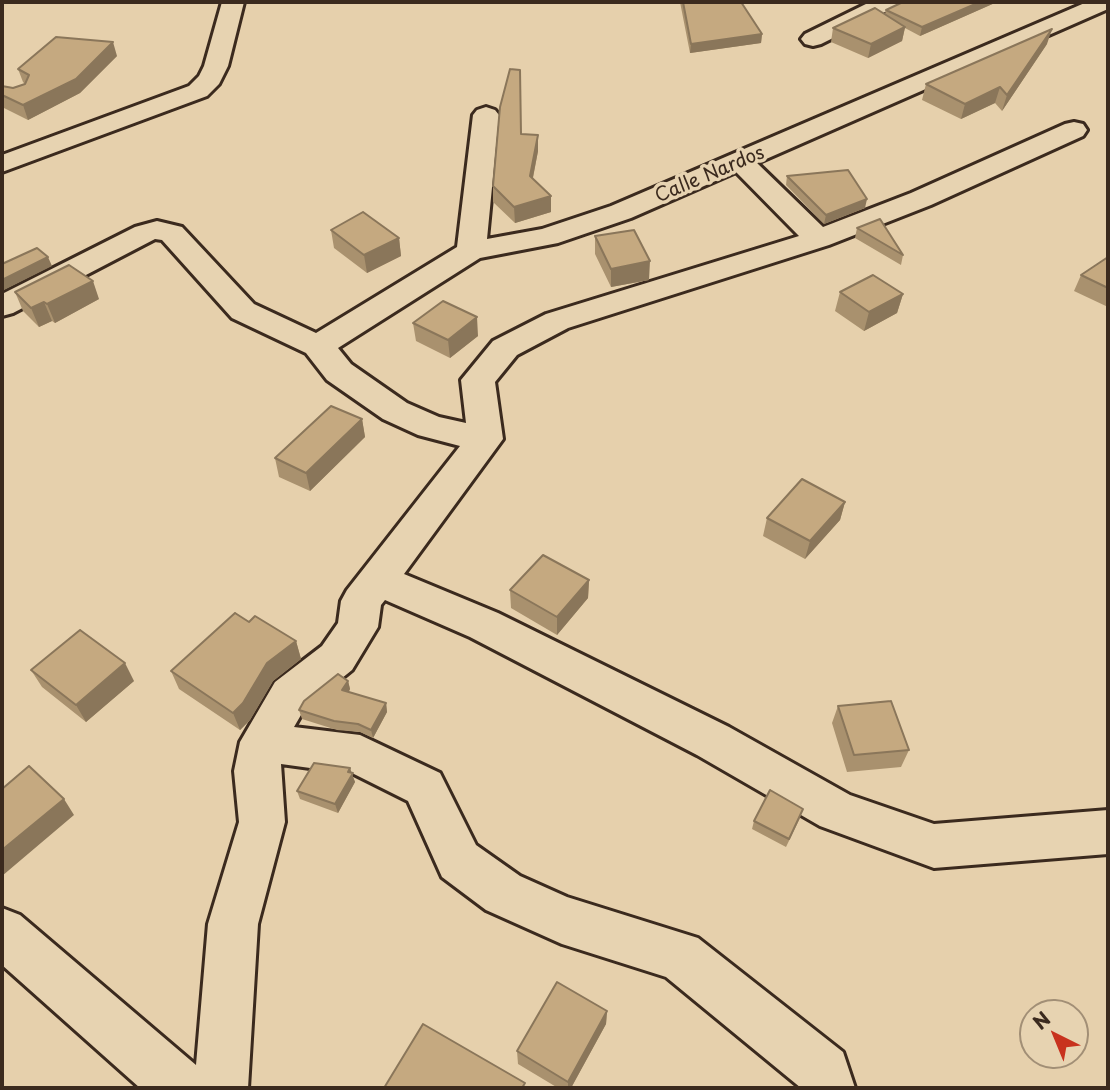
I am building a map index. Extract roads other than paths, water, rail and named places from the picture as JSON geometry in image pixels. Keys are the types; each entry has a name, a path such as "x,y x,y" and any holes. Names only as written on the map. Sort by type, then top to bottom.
{"street":[{"path":"2,164 198,91 210,79 216,66 233,2"},
{"path":"813,39 887,2"},
{"name":"Calle Nardos","path":"318,346 471,251 548,237 621,212 1105,2"},
{"path":"471,251 486,115"},
{"path":"221,1088 233,924 262,822 257,771 262,741 290,695 337,658 358,627 361,601 485,439 478,380 505,348 557,321 819,239 921,199 1074,130"},
{"path":"741,162 819,239"},
{"path":"2,306 145,233 157,230 172,233 243,311 318,346 339,372 395,411 430,427 485,439"},
{"path":"376,579 484,625 665,716 836,811 934,846 1108,832"},
{"path":"262,741 360,755 424,787 460,861 503,893 562,920 680,956 824,1071 828,1088"},
{"path":"2,932 181,1088"}]}
